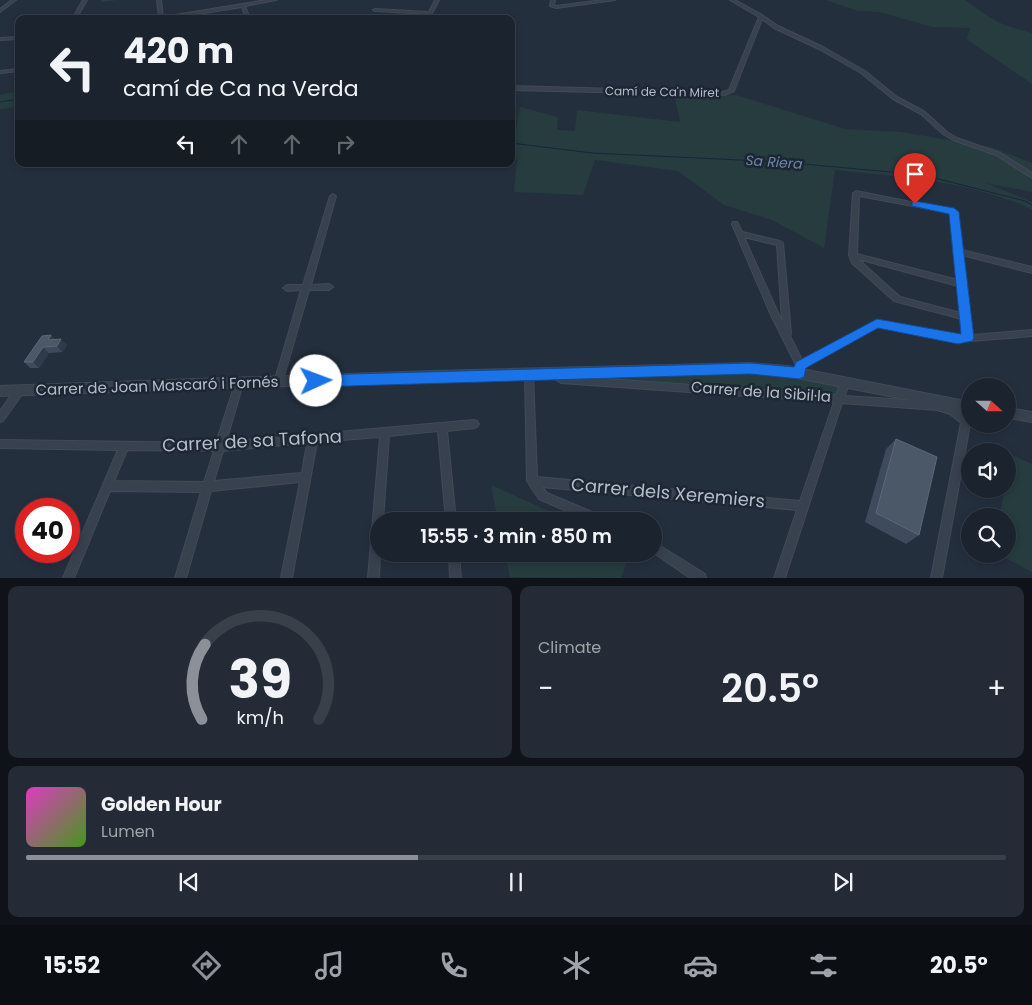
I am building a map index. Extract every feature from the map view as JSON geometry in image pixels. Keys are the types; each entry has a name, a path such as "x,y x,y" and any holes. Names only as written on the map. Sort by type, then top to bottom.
{"street":[{"path":"76,15 85,0"},
{"path":"159,0 160,15"},
{"path":"184,15 274,0"},
{"path":"375,10 430,13 437,0"},
{"path":"553,0 552,6 556,7 613,0"},
{"path":"732,0 761,16 776,27 821,48 863,72 895,98 923,112 945,133 955,139 998,154 1032,176"},
{"path":"0,11 11,1"},
{"path":"243,5 247,15"},
{"name":"Camí de Ca'n Miret","path":"515,88 723,94 731,91 761,16"},
{"path":"0,39 15,38"},
{"path":"0,72 15,70"},
{"path":"966,317 897,299 855,261 853,255 856,193 954,212 958,252 966,317 968,338"},
{"path":"278,383 333,196"},
{"path":"735,224 800,369 877,323 958,339 1032,333"},
{"path":"740,234 780,243 788,339"},
{"path":"958,252 1032,270"},
{"path":"853,255 962,284"},
{"path":"287,288 329,287"},
{"name":"Carrer de Joan Mascaró i Fornés","path":"0,391 750,368 800,369 845,382 961,404"},
{"name":"Carrer de la Sibil·la","path":"553,373 561,379 937,406 954,411 961,417"},
{"path":"529,374 532,481 544,496 580,512"},
{"path":"779,578 842,398 845,382"},
{"path":"180,578 239,384"},
{"path":"0,418 20,390"},
{"path":"1016,414 1032,417"},
{"name":"Carrer de sa Tafona","path":"0,444 220,447 474,424"},
{"path":"442,428 450,512"},
{"path":"373,578 385,432"},
{"path":"936,578 964,433"},
{"path":"286,578 312,439"},
{"path":"68,578 124,446"},
{"path":"107,486 207,487 305,477"},
{"name":"Carrer dels Xeremiers","path":"532,481 804,506"},
{"path":"662,552 701,578"},
{"path":"455,562 456,578"}],"green space":[{"path":"825,0 965,0 1004,25 1032,33 1032,84 969,41 967,38 970,28 933,27 879,12 858,11"},
{"path":"15,92 15,107 0,109 0,95"},
{"path":"736,95 845,129 901,132 991,147 1032,163 1032,192 986,183 1032,202 1032,210 1000,197 960,186 918,179 835,170 824,248 772,220 724,205 678,171 595,160 583,195 514,192 517,159 515,159 515,137 520,107 558,117 557,130 575,131 577,110 680,122 675,98"},
{"path":"707,373 775,375 842,386 839,396 584,378"},
{"path":"1016,457 1032,464 1032,572 1014,563 1016,508 1001,508 1003,498 1016,498"},
{"path":"491,485 551,512 496,512"},
{"path":"507,562 626,562 621,578 510,577"}],"building":[{"path":"51,335 48,340 61,339 57,346 43,347 33,362 24,362 42,336"},
{"path":"896,439 937,457 919,535 876,513"}],"waterway":[{"name":"Sa Riera","path":"0,102 15,100"},
{"name":"Sa Riera","path":"515,143 592,153 782,162 923,175 1025,201 1032,205"}],"route":[{"path":"316,381 432,376 750,368 799,373 800,365 877,323 958,339 968,338 954,212 915,204"}]}
